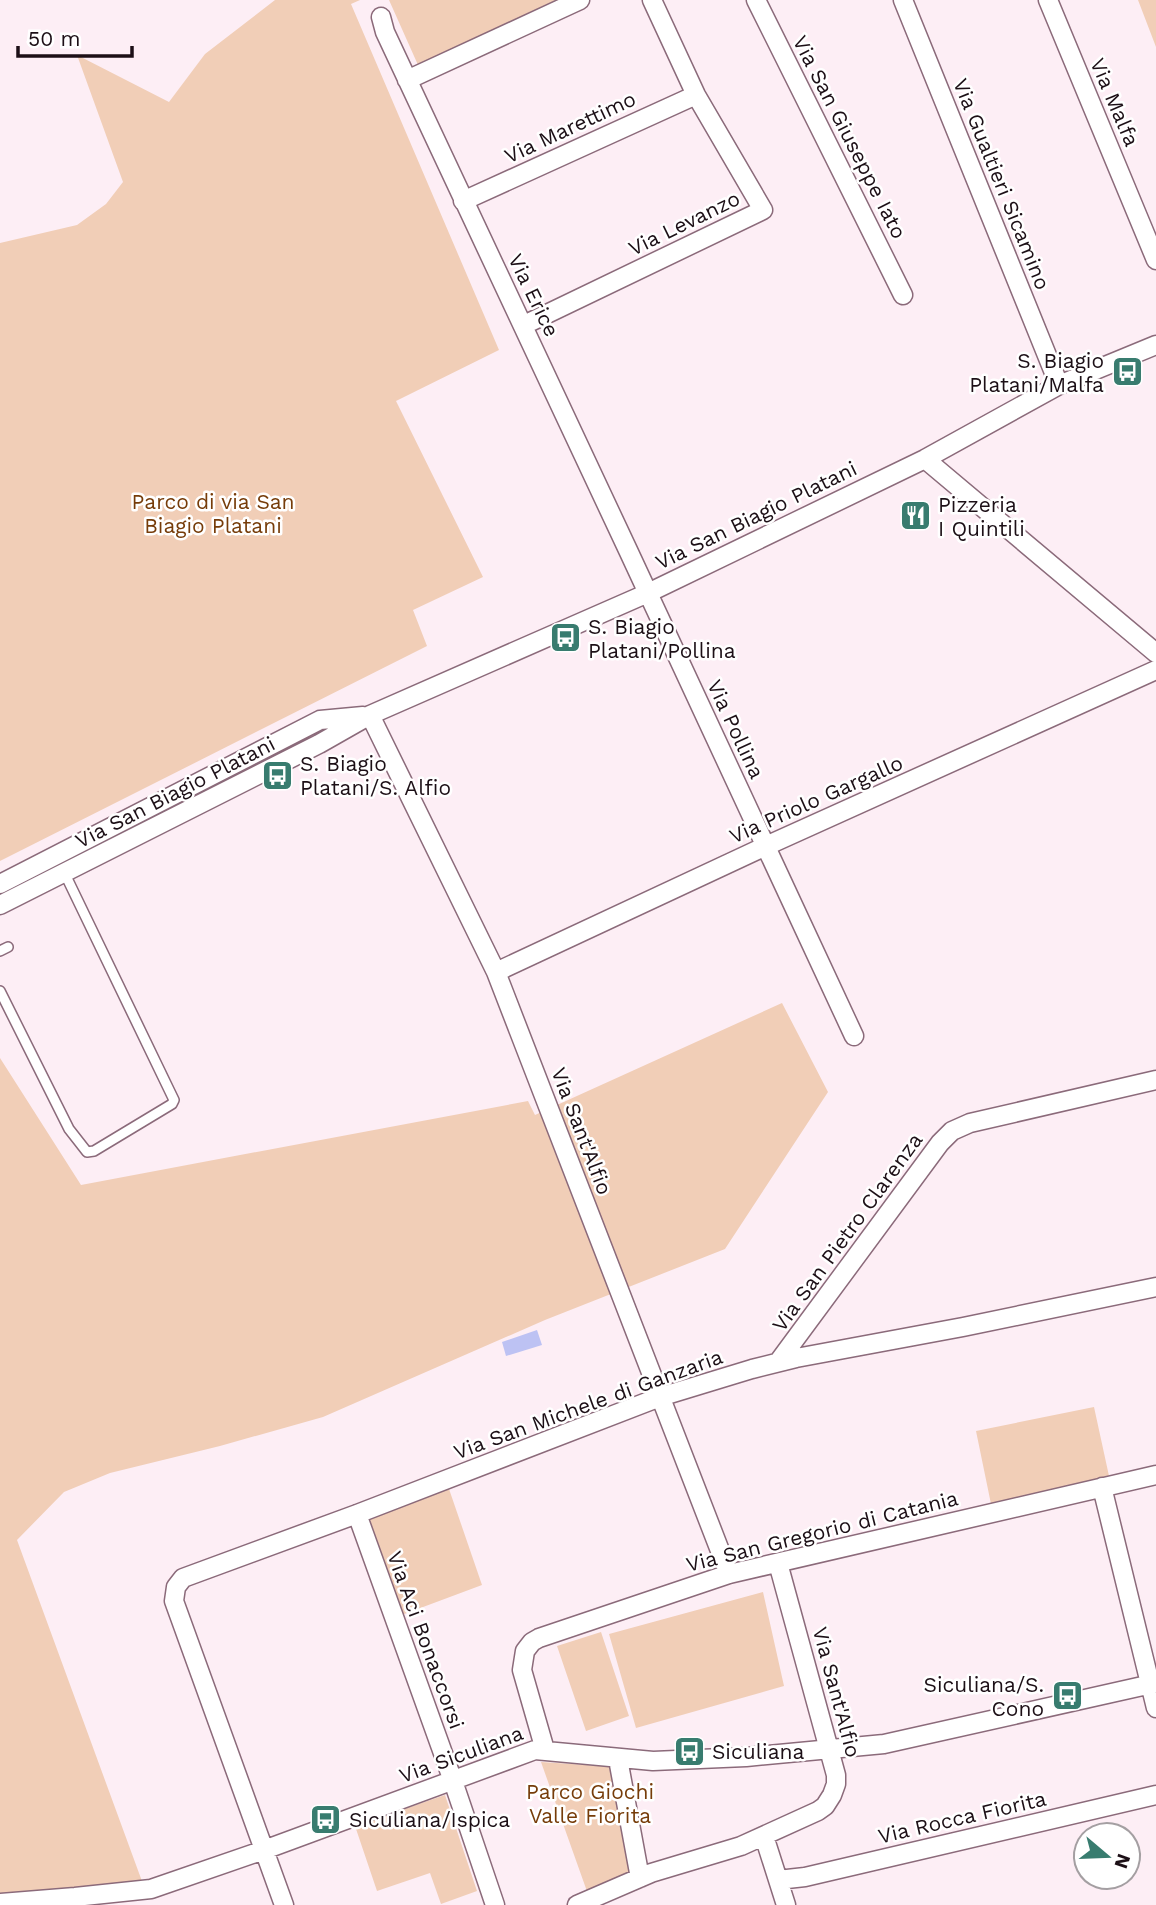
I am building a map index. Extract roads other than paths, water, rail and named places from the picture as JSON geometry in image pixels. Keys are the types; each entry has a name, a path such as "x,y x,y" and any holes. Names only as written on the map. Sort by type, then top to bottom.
{"street":[{"path":"407,80 580,0"},
{"name":"Via Levanzo","path":"524,325 763,209 696,95 652,0"},
{"name":"Via San Giuseppe Iato","path":"756,0 903,295"},
{"name":"Via Gualtieri Sicamino","path":"903,0 1059,385"},
{"name":"Via Malfa","path":"1048,0 1156,260"},
{"name":"Via Erice","path":"381,17 384,32 648,593"},
{"name":"Via Marettimo","path":"463,201 696,95"},
{"name":"Via San Biagio Platani","path":"0,905 319,744 370,715 648,593 925,458 1059,385 1156,345"},
{"path":"925,458 1156,653"},
{"name":"Via Pollina","path":"648,593 854,1036"},
{"name":"Via Priolo Gargallo","path":"496,972 766,846 1156,670"},
{"name":"Via San Biagio Platani","path":"0,884 320,720 370,715"},
{"name":"Via Sant'Alfio","path":"370,715 496,972 729,1574"},
{"path":"307,727 319,744"},
{"name":"Via San Pietro Clarenza","path":"779,1362 940,1143 952,1131 970,1123 1156,1080"},
{"name":"Via San Michele di Ganzaria","path":"264,1850 174,1601 176,1587 187,1576 357,1514 660,1397 779,1362 1156,1287"},
{"name":"Via San Gregorio di Catania","path":"545,1749 522,1670 523,1657 532,1642 539,1637 729,1574 1156,1475"},
{"path":"1102,1487 1153,1683 1156,1708"},
{"name":"Via Aci Bonaccorsi","path":"357,1514 495,1905"},
{"name":"Via Sant'Alfio","path":"764,1836 818,1811 829,1801 836,1780 778,1563"},
{"name":"Via Siculiana","path":"0,1903 75,1901 151,1889 527,1752 545,1749 653,1761 746,1757 884,1744 1153,1683"},
{"path":"618,1759 640,1878"},
{"name":"Via Rocca Fiorita","path":"778,1880 818,1874 1156,1795"},
{"path":"577,1905 640,1878 733,1849 764,1836 786,1905"},
{"path":"264,1850 284,1905"}],"lane":[{"path":"0,991 69,1129 87,1152 94,1151 172,1104 174,1100 65,874"}],"water":[{"path":"537,1330 542,1345 506,1356 502,1342"}],"place":[{"name":"S. Biagio Platani/Malfa","path":"1127,372"},
{"name":"Pizzeria I Quintili","path":"915,516"},
{"name":"S. Biagio Platani/Pollina","path":"565,638"},
{"name":"S. Biagio Platani/S. Alfio","path":"277,775"},
{"name":"Siculiana/S. Cono","path":"1067,1696"},
{"name":"Siculiana","path":"689,1751"},
{"name":"Siculiana/Ispica","path":"326,1819"}],"park label":[{"name":"Parco di via San Biagio Platani","path":"213,513"},
{"name":"Parco Giochi Valle Fiorita","path":"590,1803"}]}
